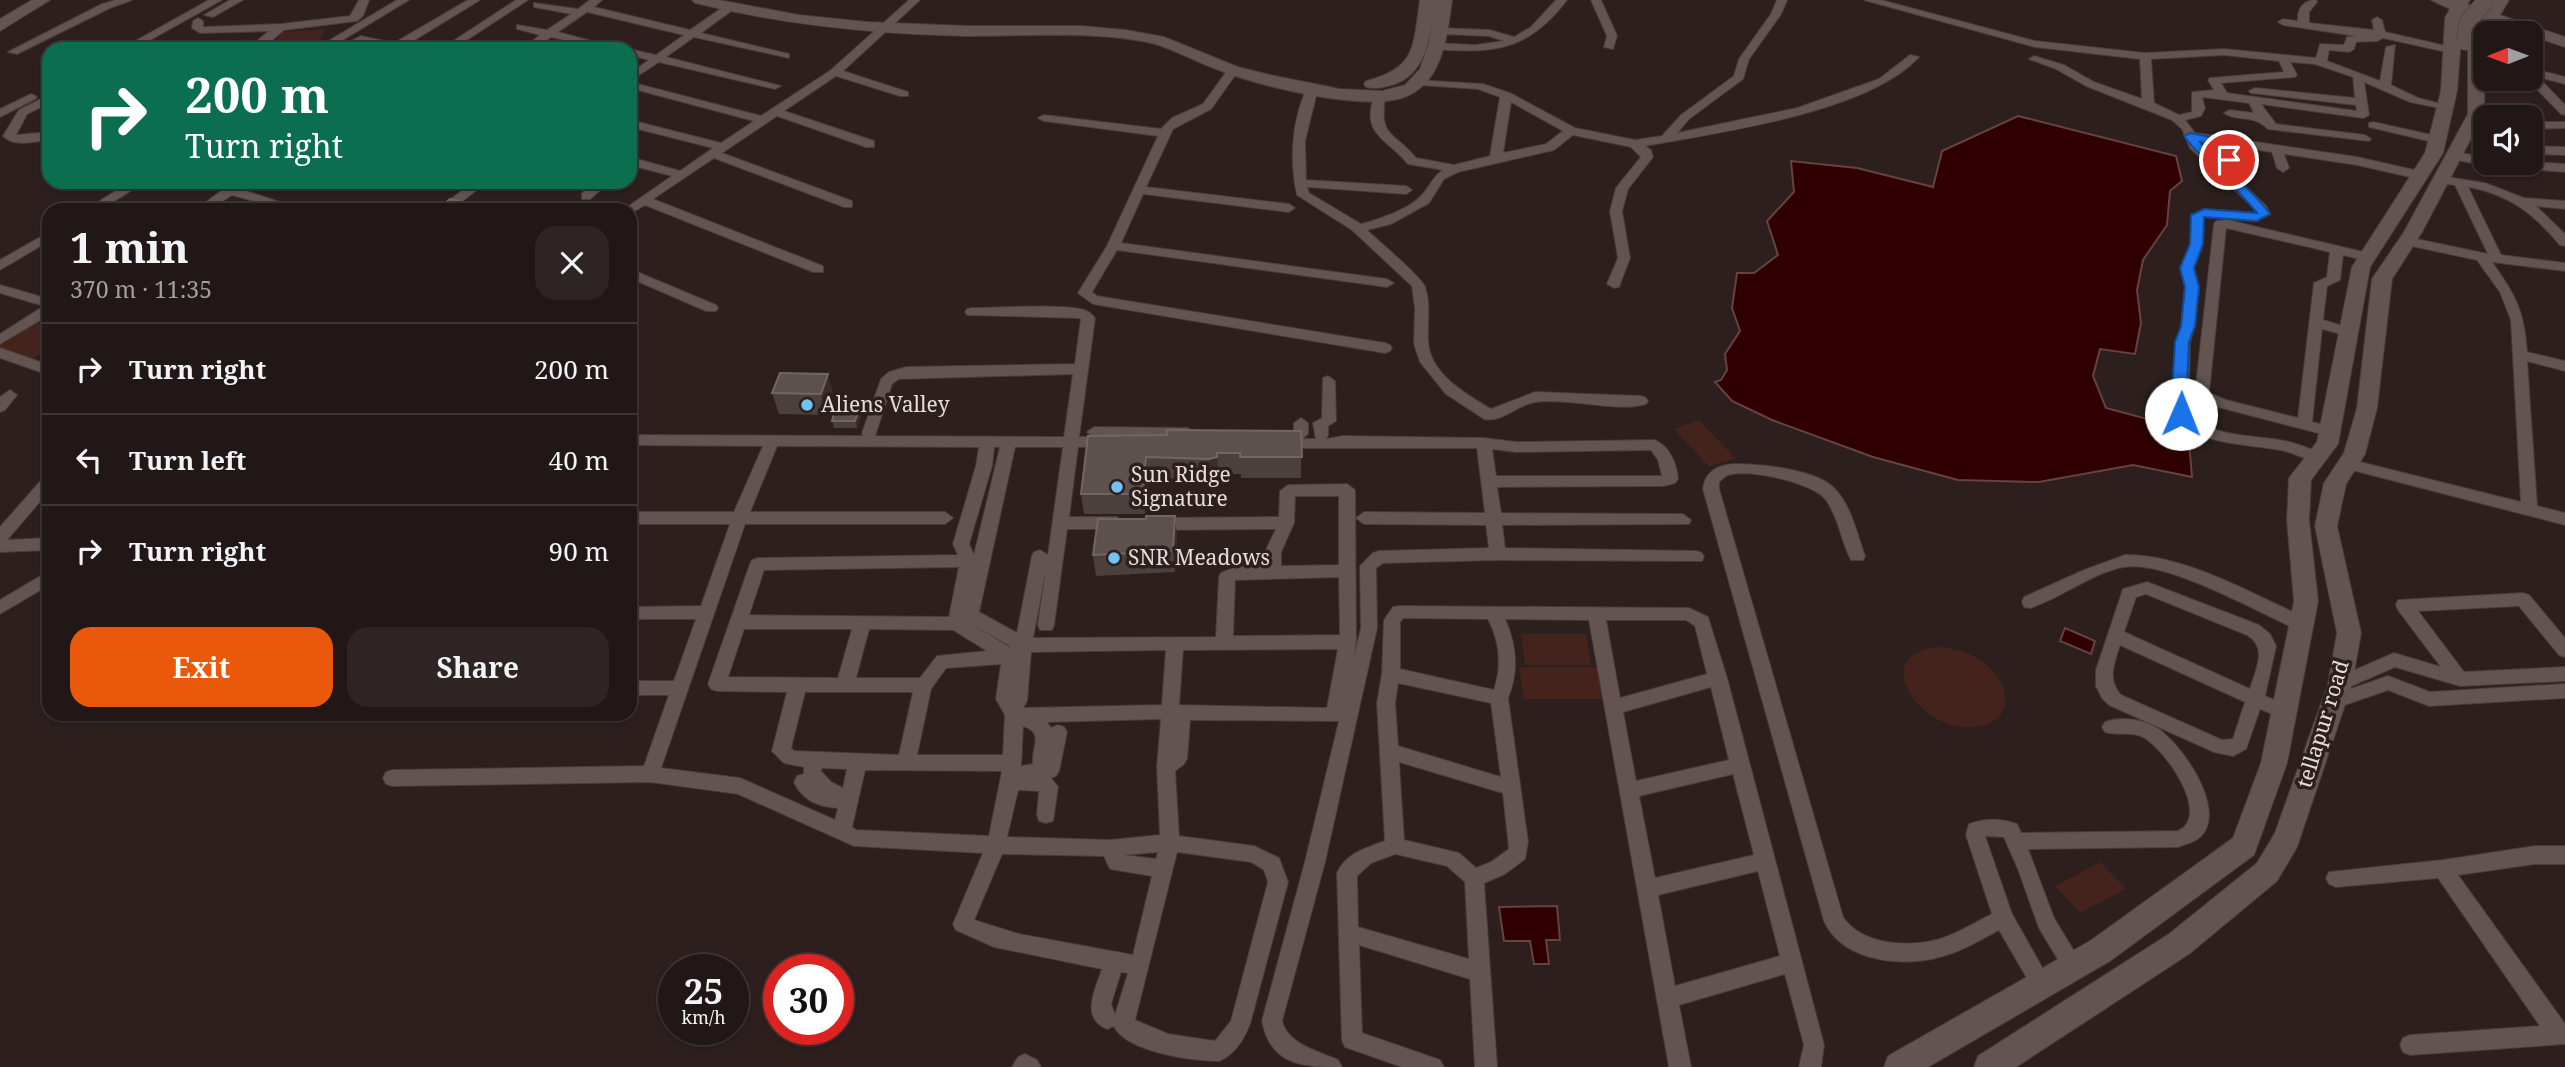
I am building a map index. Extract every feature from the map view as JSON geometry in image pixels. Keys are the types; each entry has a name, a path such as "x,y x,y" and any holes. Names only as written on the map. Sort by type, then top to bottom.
{"street":[{"path":"0,15 25,0"},
{"path":"0,26 43,0"},
{"path":"13,52 106,6 127,0"},
{"path":"139,42 217,0"},
{"path":"161,42 238,0"},
{"path":"198,22 197,28 210,31 353,19 358,16 364,0"},
{"path":"332,42 404,0"},
{"path":"411,42 475,7 523,0"},
{"path":"537,42 597,0"},
{"path":"700,0 889,24 1092,32 1144,37 1165,42 1228,68 1312,88 1379,97 1401,93 1420,82 1479,86 1506,95 1572,131 1635,144 1742,125 1801,111 1883,81 1914,57"},
{"path":"637,205 835,72 915,0"},
{"path":"889,24 1122,25 1150,29 1247,62 1313,77 1375,84 1397,78 1419,53 1427,0"},
{"path":"1420,82 1438,38 1444,0"},
{"path":"1438,38 1472,49 1517,41 1532,33 1562,0"},
{"path":"1596,0 1612,36 1609,47"},
{"path":"1667,138 1685,117 1739,77 1744,59 1783,0"},
{"path":"1869,0 1978,25 2035,44 2145,56 2199,59 2224,52 2321,62 2414,100 2445,108"},
{"path":"2440,0 2493,6 2565,32"},
{"path":"2304,25 2302,15 2312,2"},
{"path":"2463,2 2453,18 2469,52 2454,156 2473,160"},
{"path":"637,73 734,4"},
{"path":"538,5 582,10 785,56"},
{"path":"2493,6 2565,42"},
{"name":"tellapur road","path":"2475,105 2469,52 2476,46 2493,6"},
{"path":"451,42 475,7"},
{"path":"2377,20 2380,34"},
{"path":"2283,22 2334,26 2469,52"},
{"path":"267,42 275,30 281,27"},
{"path":"521,27 585,42"},
{"path":"1438,38 1490,33 1517,41"},
{"path":"2321,62 2324,46 2349,50 2351,38 2374,39 2380,34"},
{"path":"355,42 361,39 374,42"},
{"path":"2385,87 2391,47"},
{"path":"2469,52 2449,91 2434,153 2440,179 2488,257 2518,320 2529,509"},
{"path":"637,54 775,86"},
{"path":"2145,56 2148,66 2148,104"},
{"path":"2218,95 2222,92 2214,80 2291,75 2283,58"},
{"path":"2034,59 2060,67 2090,84 2148,104 2177,119 2187,128 2204,155 2249,194 2264,214 2257,217 2204,213 2197,215 2197,244 2187,268 2192,287 2188,326 2182,342 2179,408 2189,424 2204,432 2285,446 2316,457"},
{"path":"1228,68 1207,106 1196,113 1178,118 1166,133 1113,246 1085,293 1093,300 1385,348"},
{"path":"835,72 904,94"},
{"path":"2177,119 2197,114 2199,108 2196,94 2363,116 2358,75"},
{"path":"2543,76 2565,81"},
{"path":"637,87 763,120"},
{"path":"1312,88 1293,140 1300,183 1306,198 1359,229 1418,285 1422,308 1421,344 1434,374 1451,391 1489,415 1507,411 1520,401 1535,397 1641,401"},
{"path":"2543,88 2565,113"},
{"path":"2232,90 2360,102"},
{"path":"0,114 42,92"},
{"path":"1496,158 1506,95"},
{"path":"1379,97 1376,118 1384,136 1401,147 1412,161 1454,169"},
{"path":"42,102 23,112 9,136 16,140 42,137"},
{"path":"2254,102 2262,117 2272,127 2365,139"},
{"path":"776,112 870,144"},
{"path":"2230,113 2262,117"},
{"path":"1044,118 1166,133"},
{"path":"637,125 718,151 848,204"},
{"path":"2373,125 2437,139"},
{"path":"2543,126 2565,125"},
{"path":"1359,229 1387,221 1425,200 1440,177 1454,169 1550,147 1572,131"},
{"name":"tellapur road","path":"1989,1067 2179,944 2267,872 2287,838 2336,693 2349,633 2326,526 2335,483 2354,453 2368,398 2382,279 2407,241 2454,156 2473,131"},
{"path":"2190,136 2357,161 2493,188 2524,201 2565,205"},
{"path":"2217,142 2239,170"},
{"path":"1614,284 1624,258 1616,211 1622,188 1647,158 1647,153 1635,144"},
{"path":"2277,149 2283,168"},
{"path":"2543,150 2565,151"},
{"path":"1410,207 1405,196 1412,161"},
{"path":"637,163 682,175"},
{"path":"2543,166 2565,168"},
{"path":"2489,175 2493,188"},
{"path":"2304,425 2321,283 2333,280 2350,252 2440,179"},
{"path":"1300,183 1406,190"},
{"path":"103,203 127,189"},
{"path":"224,189 273,203"},
{"path":"212,203 233,189"},
{"path":"462,203 479,189"},
{"path":"586,196 595,189"},
{"path":"1141,190 1289,208"},
{"path":"644,200 818,269"},
{"path":"2524,201 2548,222 2565,242"},
{"path":"2548,222 2565,223"},
{"path":"1899,1067 2100,951 2244,846 2274,762 2306,601 2298,520 2300,478 2327,444 2361,267 2350,252 2228,224 2220,225 2202,394 2216,402 2329,431"},
{"path":"0,265 42,240"},
{"path":"2407,241 2488,257 2565,267"},
{"path":"1113,246 1387,283"},
{"path":"637,278 711,308"},
{"path":"0,289 42,301"},
{"path":"972,312 1083,314 1088,318 1046,625"},
{"path":"0,340 42,313"},
{"path":"2317,323 2348,332"},
{"path":"0,353 42,368"},
{"path":"2520,355 2565,366"},
{"path":"869,433 886,382 894,375 906,372 1082,369"},
{"path":"1321,435 1320,423 1329,421 1328,381"},
{"path":"2338,388 2368,398"},
{"path":"0,407 10,395"},
{"path":"1343,441 1301,429 1273,439 1326,444 1343,441 1484,443 1516,447 1654,445 1664,456 1671,475 1670,479 1664,481 1490,482"},
{"path":"637,432 1206,438"},
{"path":"637,440 987,441 1072,437"},
{"path":"650,774 705,612 772,440"},
{"path":"963,620 975,561 1009,440"},
{"path":"975,561 961,544 984,466 987,441"},
{"path":"1484,443 1498,554"},
{"path":"2348,464 2565,519"},
{"path":"1857,556 1836,503 1826,489 1794,477 1746,470 1727,469 1712,480 1711,489 1834,921 1844,936 1864,946 1892,951 1947,946 2003,918"},
{"path":"0,537 42,489"},
{"path":"1013,712 1176,717 1334,715 1348,642 1347,490 1287,491 1286,523 1273,552 1273,572"},
{"path":"637,518 944,518"},
{"path":"1364,518 1683,520"},
{"path":"1060,523 1286,523"},
{"path":"0,546 42,544"},
{"path":"1331,1067 1283,1045 1273,1034 1272,1021 1315,862 1369,628 1368,566 1379,557 1498,554 1696,557"},
{"path":"1040,556 1005,699 1013,712 1012,772 996,845 963,924 968,929 1010,941 1140,966"},
{"path":"2030,602 2124,561 2143,560 2173,569 2302,624"},
{"path":"975,561 762,563 755,569 717,684 923,685 930,681 938,664 949,659 1016,650 1175,643 1348,642"},
{"path":"1224,642 1227,577 1236,573 1348,571"},
{"path":"0,608 42,582"},
{"path":"2147,587 2253,630 2264,637 2268,646 2240,744 2233,748 2220,747 2115,700 2105,691 2102,681 2115,635 2129,593 2147,587"},
{"path":"2459,679 2404,605 2523,599 2565,650"},
{"path":"637,613 705,612"},
{"path":"1395,846 1386,704 1391,674 1392,620 1399,612 1689,614 1697,617 1702,622 1718,678 1814,1045 1810,1067"},
{"path":"1474,878 1497,868 1518,853 1499,698 1507,682 1508,662 1502,627 1492,612"},
{"path":"1596,613 1680,1067"},
{"path":"737,622 963,620 1016,650"},
{"path":"845,685 862,622"},
{"path":"2115,635 2284,712"},
{"path":"392,778 650,774 740,786 854,838 1110,848 1170,843 1254,854 1272,864 1278,882 1240,1024 1233,1037 1219,1051 1199,1052 1132,1033 1123,1024 1170,843 1166,766 1178,759 1175,643"},
{"path":"2336,693 2394,660 2459,679 2565,674"},
{"path":"1391,674 1499,698"},
{"path":"1614,707 1718,678"},
{"path":"2336,693 2388,683 2429,699 2565,691"},
{"path":"798,684 781,751 790,758 906,762 1012,772 1051,771 1058,732"},
{"path":"906,762 923,685"},
{"path":"637,688 678,688"},
{"path":"1013,712 1039,723 1045,733 1041,761"},
{"path":"2017,841 2178,839 2189,836 2199,827 2198,803 2179,761 2150,733 2136,728 2111,727"},
{"path":"1389,751 1512,788"},
{"path":"815,759 812,773 816,780 825,788 842,795"},
{"path":"843,832 842,795 858,762"},
{"path":"1630,790 1740,765"},
{"path":"1012,772 1049,787 1045,815"},
{"path":"803,782 810,792 823,800 842,795"},
{"path":"2042,985 2003,918 1975,835 1980,828 2004,827 2017,841 2046,922 2073,966"},
{"path":"1433,1067 1352,1040 1347,873 1364,857 1395,846 1452,859 1474,878 1486,1067"},
{"path":"1110,848 1117,863 1164,869"},
{"path":"2336,878 2443,869 2535,855 2565,855"},
{"path":"1648,888 1765,861"},
{"path":"2443,869 2562,1034"},
{"path":"1349,933 1480,972"},
{"path":"1107,1019 1101,1013 1101,1004 1114,961"},
{"path":"1668,998 1792,962"},
{"path":"2410,1045 2562,1034"},
{"path":"1023,1067 1025,1064 1030,1067"}],"shaded area":[{"path":"326,29 318,41 275,42 282,32"},
{"path":"2018,116 2176,156 2182,181 2170,191 2167,225 2143,260 2137,290 2141,323 2135,354 2100,349 2093,376 2106,408 2188,430 2192,477 2133,465 2039,482 1958,480 1873,457 1772,420 1732,401 1715,382 1721,380 1727,370 1725,354 1740,331 1732,308 1737,273 1754,273 1778,255 1767,221 1794,192 1791,161 1857,168 1933,187 1942,151"},
{"path":"42,317 42,352 30,360 0,350 0,344"},
{"path":"1699,420 1735,458 1709,467 1674,429"},
{"path":"2065,628 2095,641 2091,654 2060,641"},
{"path":"1521,634 1586,634 1591,665 1525,665"},
{"path":"1942,647 1971,655 1982,661 1995,674 2005,693 2003,711 1997,718 1988,724 1975,727 1955,726 1936,718 1920,706 1909,691 1904,676 1907,662 1919,652"},
{"path":"1519,667 1598,667 1604,699 1524,699"},
{"path":"2100,862 2126,889 2080,913 2055,886"},
{"path":"1557,906 1560,940 1546,940 1549,964 1534,964 1530,941 1504,941 1499,907"}],"building":[{"path":"450,199 466,203 445,203"},
{"path":"780,373 828,374 821,394 772,393"},
{"path":"836,406 860,406 855,421 832,421"},
{"path":"1167,430 1301,431 1302,457 1240,457 1240,453 1217,453 1217,457 1209,459 1146,457 1143,494 1081,494 1088,436 1167,435"},
{"path":"1146,516 1175,516 1173,551 1093,555 1098,519 1146,519"}],"place":[{"name":"Aliens Valley","path":"807,405"},
{"name":"Sun Ridge Signature","path":"1117,487"},
{"name":"SNR Meadows","path":"1114,558"}],"route":[{"path":"2181,414 2182,342 2188,326 2192,287 2187,268 2197,244 2197,215 2204,213 2257,217 2264,214 2249,194 2194,145 2190,136 2217,142 2229,160"}]}
